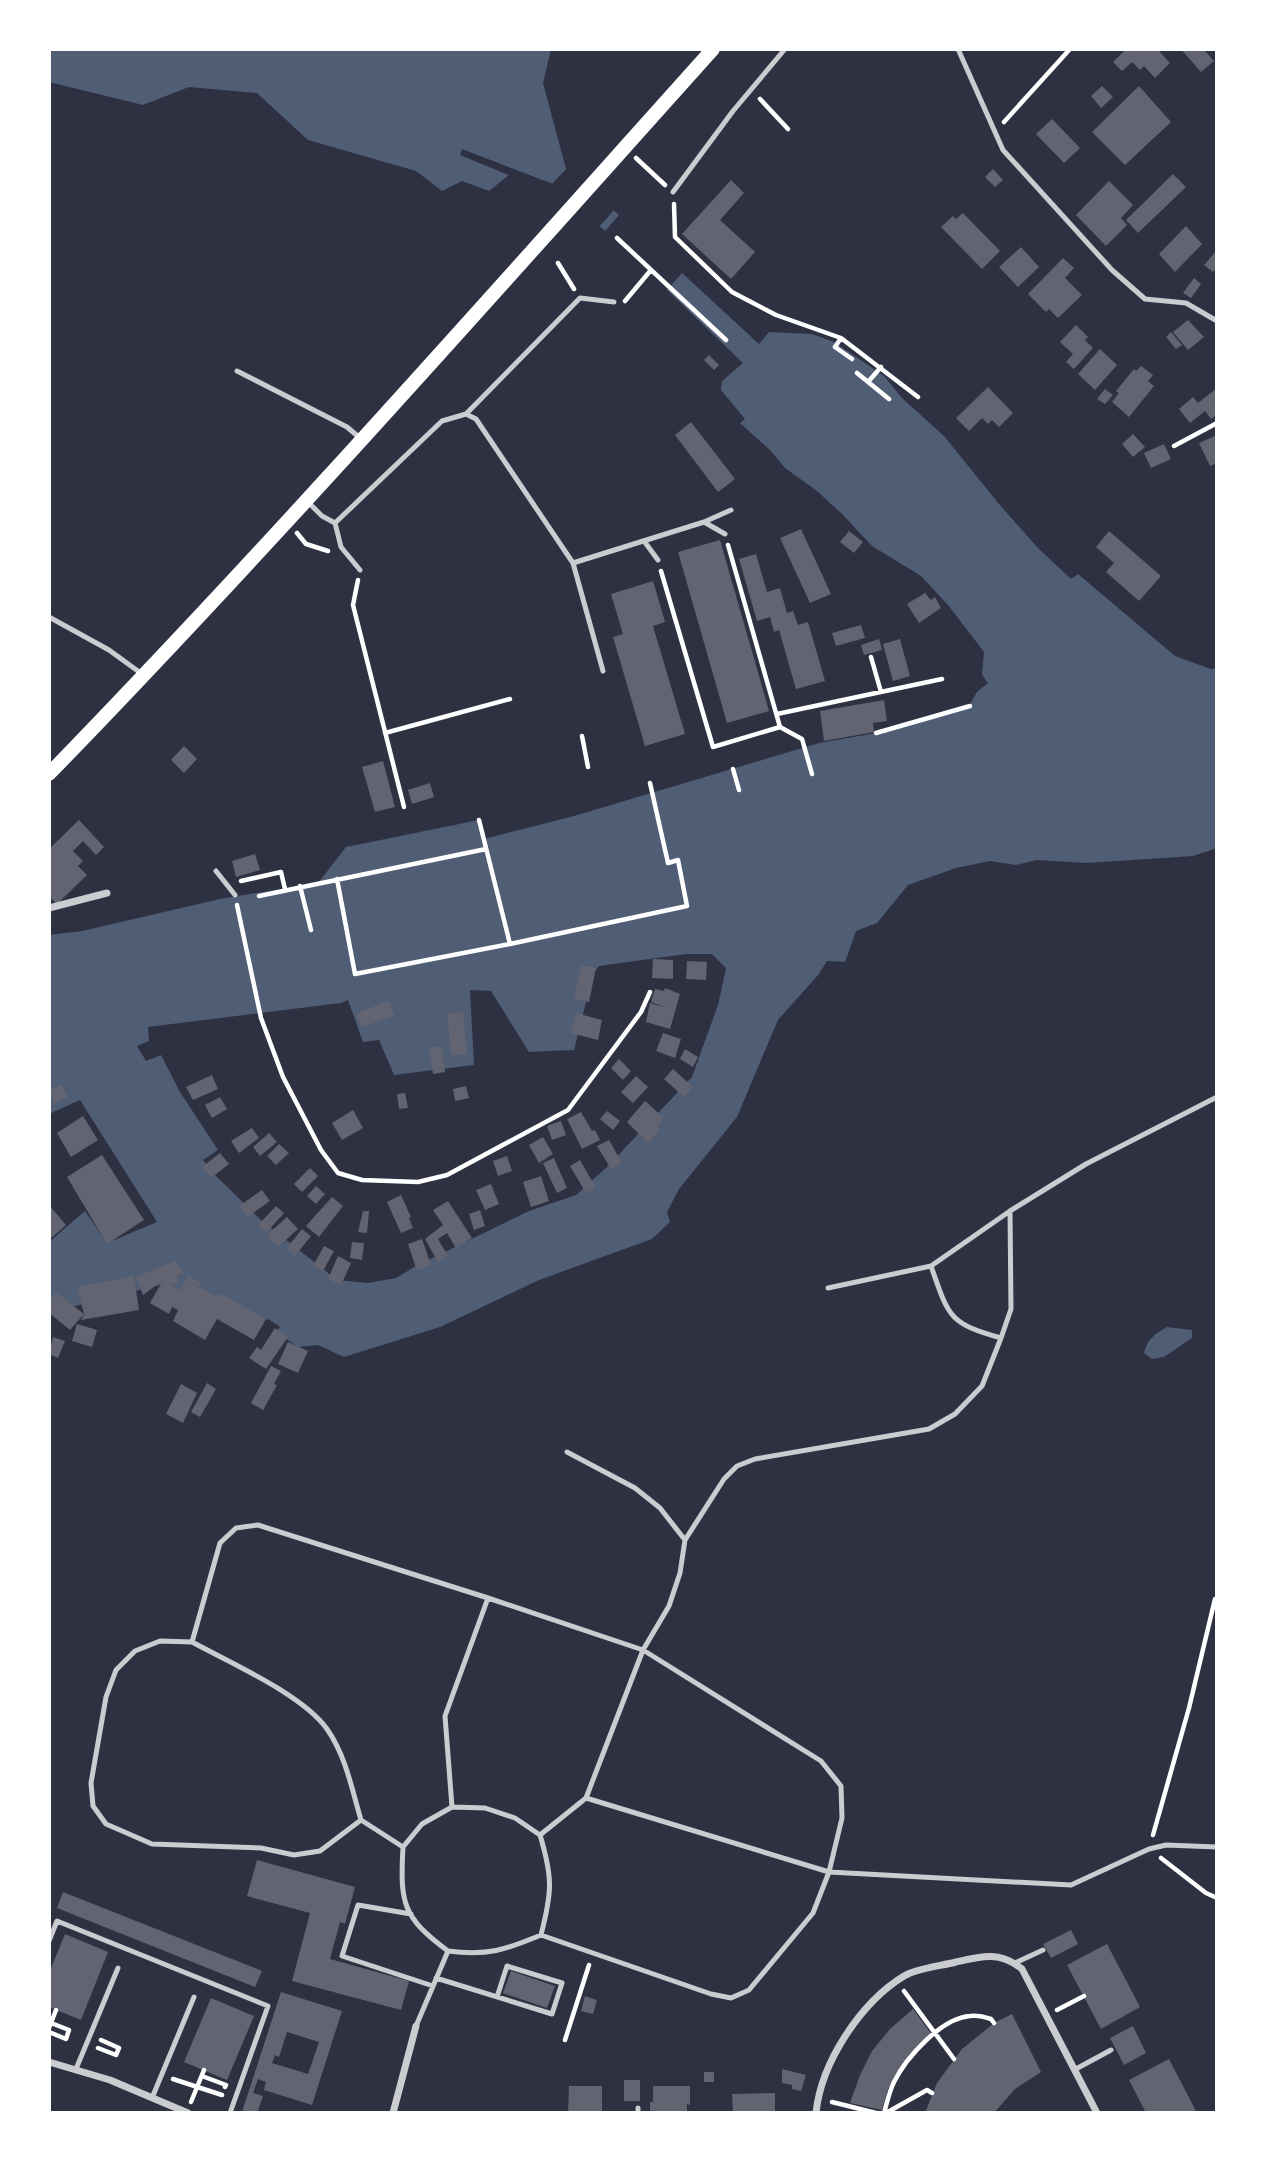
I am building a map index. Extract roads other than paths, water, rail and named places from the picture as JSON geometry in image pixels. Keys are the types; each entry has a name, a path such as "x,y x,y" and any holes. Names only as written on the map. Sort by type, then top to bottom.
{"main road":[{"path":"49,774 145,676 362,440 713,49"}],"street":[{"path":"49,908 107,893"},
{"path":"816,2113 818,2099 839,2044 872,2003 906,1975 983,1956 1005,1958 1022,1969 1097,2113"},
{"path":"393,2113 416,2026"},
{"path":"49,2062 110,2080 188,2113"}],"lane":[{"path":"673,192 733,111 785,49"},
{"path":"958,49 1003,150 1112,270 1145,299 1186,303 1217,321"},
{"path":"335,523 442,421 466,414 580,298 614,302"},
{"path":"237,371 347,427 362,440"},
{"path":"466,414 476,419 573,563 603,671"},
{"path":"306,500 322,516 335,523 341,547 360,570"},
{"path":"573,563 705,523 731,510"},
{"path":"705,523 725,534"},
{"path":"644,541 658,560"},
{"path":"49,617 109,650 145,676"},
{"path":"216,870 235,895"},
{"path":"828,1288 931,1266 1010,1211 1086,1164 1217,1097"},
{"path":"540,1835 586,1798 643,1650 669,1606 680,1573 685,1540 724,1479 737,1466 755,1459 929,1429 955,1414 982,1386 1011,1309 1010,1211"},
{"path":"931,1266 944,1302 954,1318 969,1329 1001,1338"},
{"path":"567,1452 635,1488 660,1508 685,1540"},
{"path":"192,1642 220,1544 236,1528 258,1525 643,1650 821,1761 841,1786 842,1818 829,1872 813,1913 749,1990 731,1998 711,1994 541,1935 506,1950 475,1955 448,1951 422,1931 405,1905 401,1879 403,1847 422,1824 452,1807 485,1808 516,1818 540,1835 550,1867 550,1899 541,1935"},
{"path":"452,1807 445,1716 488,1598"},
{"path":"361,1820 320,1851 294,1855 261,1848 152,1844 106,1825 93,1806 91,1783 106,1697 116,1670 135,1651 160,1641 192,1642 302,1703 327,1729 345,1766 361,1820 403,1847"},
{"path":"586,1798 829,1872 1070,1885 1149,1849 1166,1845 1217,1847"},
{"path":"411,1914 358,1905 342,1956 433,1986"},
{"path":"49,1941 57,1922 268,2006 230,2113"},
{"path":"1015,1963 1043,1950"},
{"path":"416,2026 448,1951"},
{"path":"436,1978 497,1997 552,2014 562,1983 507,1966 497,1997"},
{"path":"76,2069 118,1968"},
{"path":"152,2098 194,1997"},
{"path":"1074,2070 1111,2050"}],"water":[{"path":"49,49 551,49 543,83 566,169 619,215 605,231 553,184 463,150 461,155 509,175 489,191 462,181 442,191 416,171 308,140 257,93 189,87 143,105 49,82"},
{"path":"682,273 759,344 769,332 812,334 834,342 884,376 902,398 944,436 1038,548 1071,579 1078,574 1175,656 1211,669 1217,668 1217,848 1193,856 1087,863 1037,860 1016,865 990,861 956,868 908,885 877,923 856,931 845,962 827,961 819,974 778,1020 737,1117 679,1189 667,1212 670,1222 652,1239 539,1280 440,1327 344,1357 318,1345 298,1347 276,1332 280,1327 270,1320 246,1315 160,1285 51,1312 49,1242 85,1211 107,1243 157,1222 80,1100 49,1114 49,935 82,931 220,899 318,883 346,847 479,820 484,839 574,816 819,743 876,733 969,706 977,692 988,683 982,675 984,652 948,605 921,576 872,546 843,515 817,491 785,468 771,451 740,423 745,419 721,390 722,381 743,363 667,290","holes":["686,954 712,954 726,968 718,1005 692,1077 607,1167 576,1195 529,1211 396,1278 368,1283 337,1280 261,1220 213,1173 203,1160 218,1150 180,1092 161,1055 146,1061 137,1046 149,1041 148,1027 348,1000 363,1042 379,1040 394,1075 474,1065 470,990 491,991 529,1052 574,1050 593,974 599,966"]},
{"path":"1167,1327 1192,1330 1192,1338 1164,1357 1152,1359 1144,1353 1147,1344"}]}
